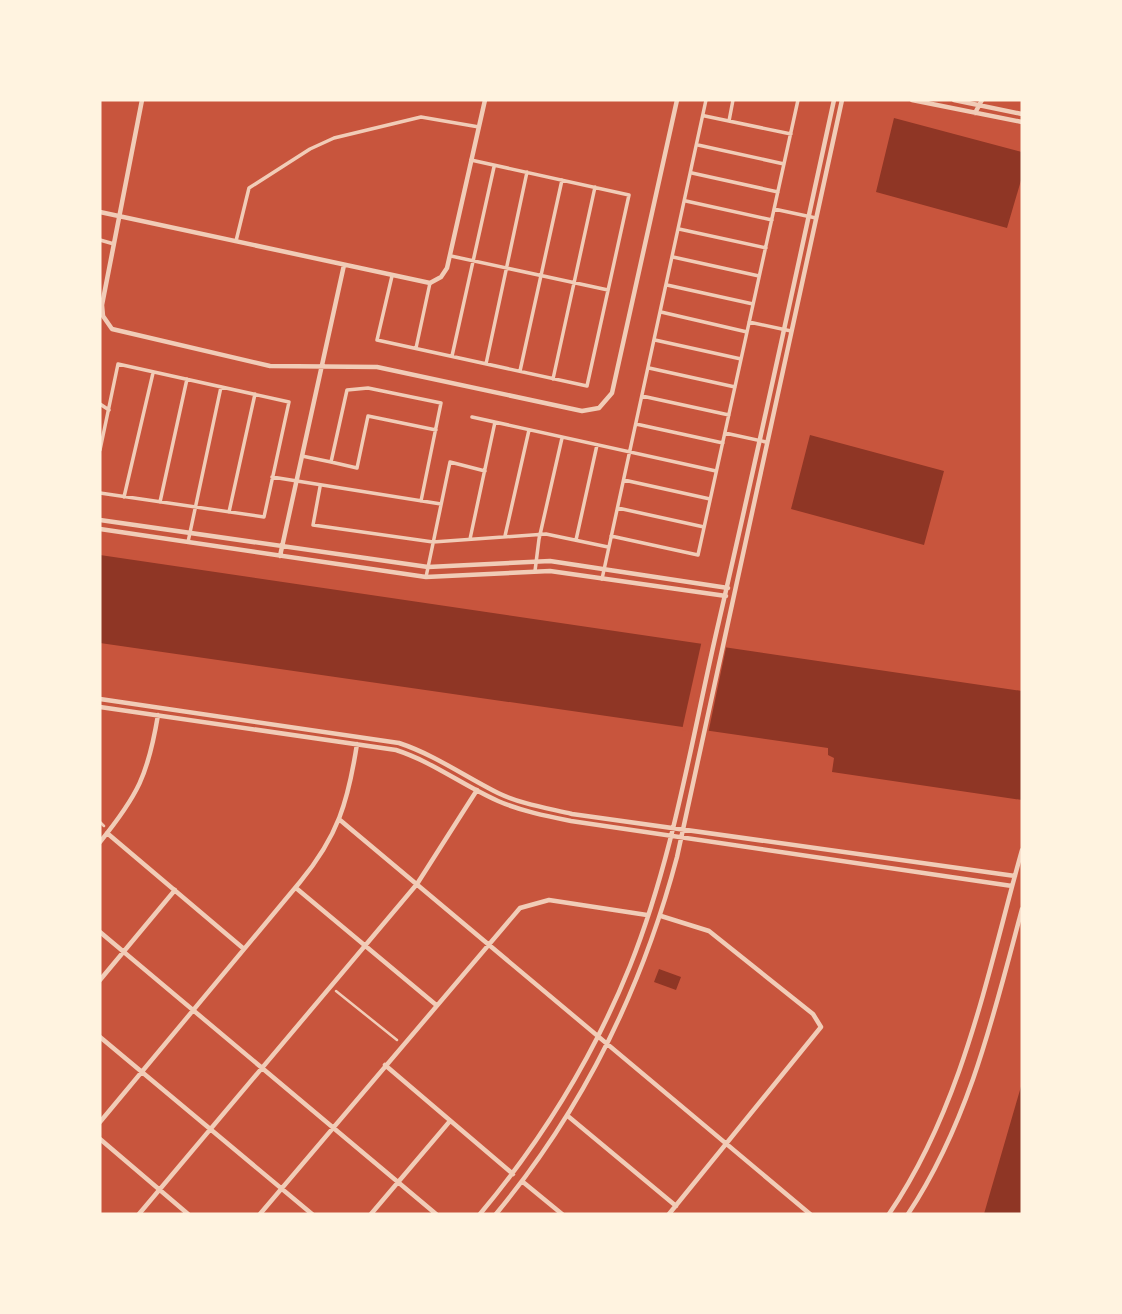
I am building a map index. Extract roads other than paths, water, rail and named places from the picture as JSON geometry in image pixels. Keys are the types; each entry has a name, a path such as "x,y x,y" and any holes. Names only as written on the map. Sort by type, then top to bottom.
{"street":[{"path":"142,100 102,305 103,316 112,329 270,366 377,367 576,410 599,408 612,393 677,100"},
{"path":"100,212 430,283 444,274 451,256 485,100"},
{"path":"602,579 705,116 706,100"},
{"path":"729,121 733,100"},
{"path":"611,536 698,555 798,100"},
{"path":"481,1214 513,1174 557,1108 598,1036 630,966 648,915 693,740 834,100"},
{"path":"496,1214 523,1182 569,1117 608,1044 661,916 677,857 842,100"},
{"path":"912,100 1022,122"},
{"path":"954,100 981,103 1022,114"},
{"path":"974,102 975,113"},
{"path":"975,113 981,103"},
{"path":"705,116 790,134"},
{"path":"236,241 249,188 318,144 421,117 479,127"},
{"path":"698,145 784,164"},
{"path":"392,276 377,340 587,386 629,195 471,160"},
{"path":"452,356 494,166"},
{"path":"485,364 527,172"},
{"path":"692,173 778,192"},
{"path":"520,371 562,180"},
{"path":"553,379 595,187"},
{"path":"686,201 772,220"},
{"path":"774,209 816,218"},
{"path":"680,229 765,248"},
{"path":"100,240 114,244"},
{"path":"451,256 608,290"},
{"path":"673,257 759,276"},
{"path":"280,556 344,265"},
{"path":"416,348 430,283"},
{"path":"667,285 753,304"},
{"path":"661,312 747,332"},
{"path":"749,322 791,331"},
{"path":"655,340 741,359"},
{"path":"100,450 118,364 289,402 264,517 100,493"},
{"path":"649,369 735,387"},
{"path":"124,497 153,372"},
{"path":"160,502 187,379"},
{"path":"188,542 221,387"},
{"path":"331,462 347,390 368,388 441,403 421,501"},
{"path":"229,512 255,394"},
{"path":"642,396 729,415"},
{"path":"100,404 108,410"},
{"path":"302,456 358,468 368,416 436,430"},
{"path":"472,417 716,471"},
{"path":"470,539 495,422"},
{"path":"636,424 723,443"},
{"path":"505,536 529,430"},
{"path":"725,433 766,442"},
{"path":"535,571 562,438"},
{"path":"576,540 597,445"},
{"path":"426,577 450,462 485,471"},
{"path":"272,477 296,483 441,504"},
{"path":"624,480 710,499"},
{"path":"320,486 313,525 433,542 541,534 609,547"},
{"path":"618,508 704,527"},
{"path":"100,520 428,568 536,561 727,588 733,594"},
{"path":"100,529 426,577 535,571 725,597 733,594"},
{"path":"100,699 399,743 432,756 499,793 534,806 1015,876"},
{"path":"100,707 357,744 411,755 477,790 533,814 1012,886"},
{"path":"100,842 127,809 142,782 153,748 158,715"},
{"path":"100,1122 296,888 340,820 357,744"},
{"path":"139,1214 417,884 477,790"},
{"path":"340,820 810,1214"},
{"path":"100,822 104,826"},
{"path":"107,833 244,949"},
{"path":"889,1214 922,1158 955,1084 1022,850"},
{"path":"296,888 435,1004"},
{"path":"100,980 176,890"},
{"path":"260,1214 435,1004 520,908 538,900 648,915"},
{"path":"908,1214 946,1146 971,1087 1022,909"},
{"path":"661,916 709,931 813,1014 821,1027 669,1214"},
{"path":"100,932 436,1214"},
{"path":"335,991 397,1040"},
{"path":"100,1037 312,1214"},
{"path":"384,1065 513,1174"},
{"path":"569,1117 676,1206"},
{"path":"371,1214 450,1121"},
{"path":"100,1139 188,1214"},
{"path":"523,1182 562,1214"}]}
